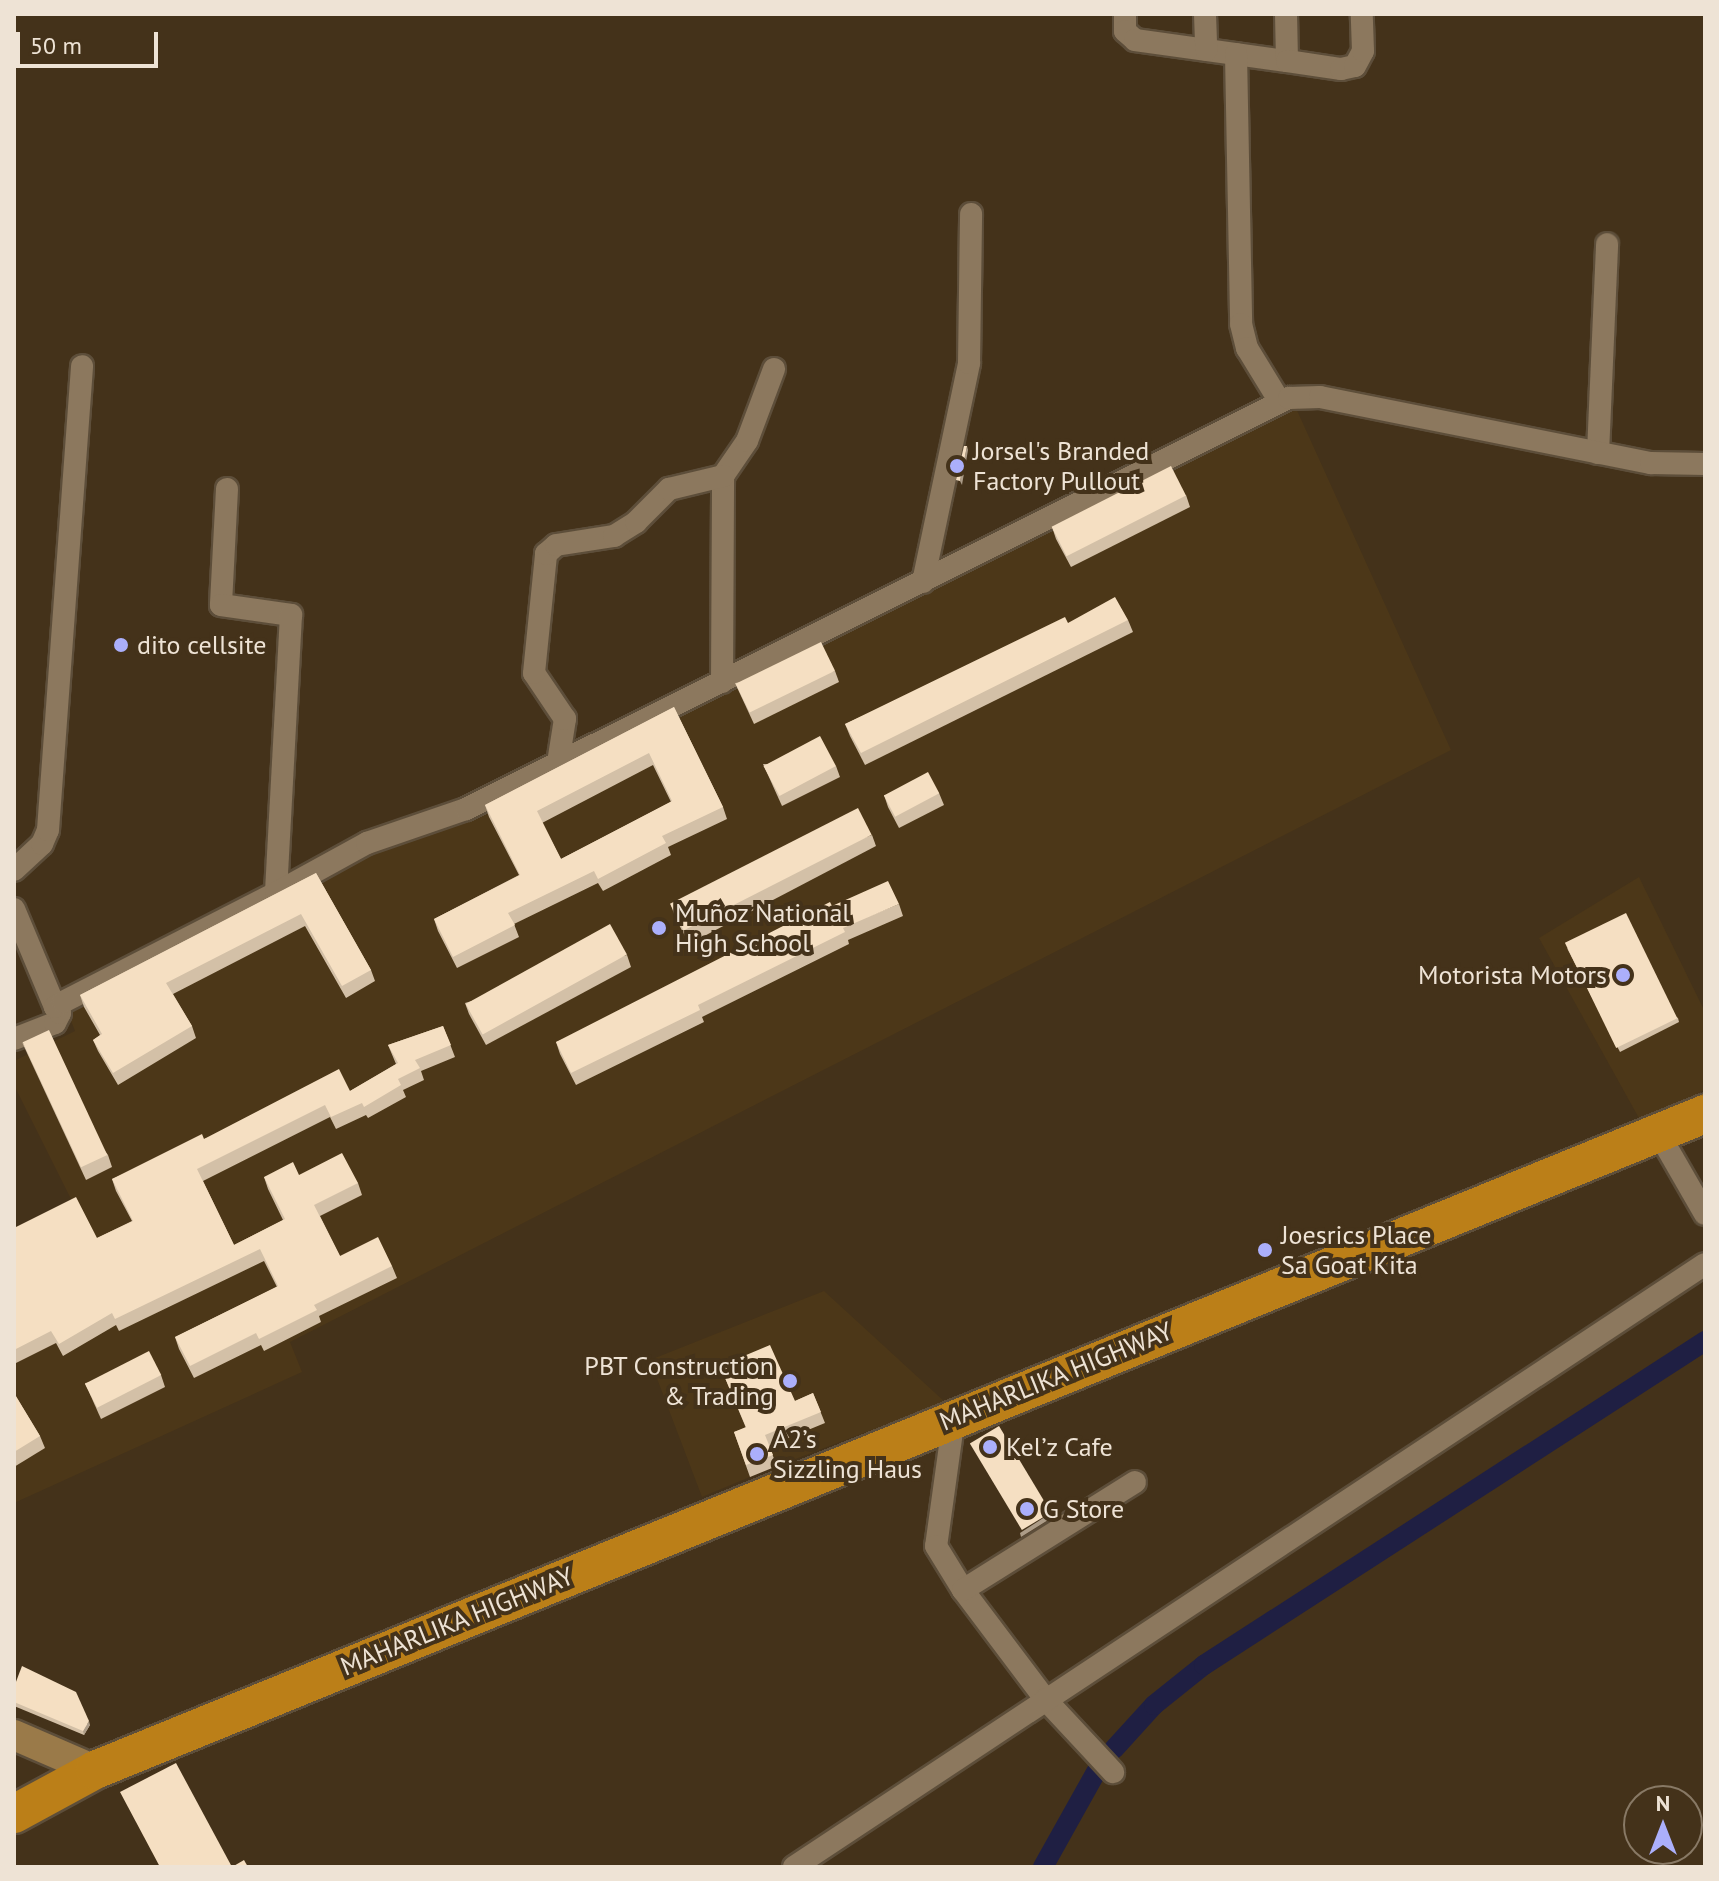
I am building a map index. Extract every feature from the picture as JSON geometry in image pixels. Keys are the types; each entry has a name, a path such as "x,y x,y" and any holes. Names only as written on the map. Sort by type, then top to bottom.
{"highway":[{"name":"MAHARLIKA HIGHWAY","path":"14,1814 95,1770 954,1417 1705,1114"}],"main road":[{"path":"14,1735 95,1770"}],"street":[{"path":"1125,14 1125,31 1131,38 1341,69 1355,66 1363,51 1362,14"},
{"path":"1205,14 1206,50"},
{"path":"1286,14 1287,61"},
{"path":"1236,54 1241,324 1247,348 1280,402"},
{"path":"923,582 969,363 971,214"},
{"path":"1598,453 1607,244"},
{"path":"14,870 42,844 48,830 82,366"},
{"path":"722,682 723,476 747,441 774,369"},
{"path":"55,1007 367,843 466,809 1280,402 1298,396 1320,397 1651,463 1705,464"},
{"path":"558,763 565,719 534,673 546,554 556,545 614,536 636,522 669,489 723,476"},
{"path":"227,489 221,605 291,615 276,893"},
{"path":"14,909 60,1013 55,1023 14,1039"},
{"path":"1659,1134 1705,1214"},
{"path":"794,1867 1705,1264"},
{"path":"954,1417 935,1533 941,1556 1045,1699 1113,1772"},
{"path":"963,1590 1135,1482"}],"shaded area":[{"name":"Muñoz National High School","path":"1295,406 1451,750 290,1342 302,1372 14,1503 14,1231 72,1201 14,1085 14,1061 75,1031 66,1008 370,848"},
{"name":"Motorista Motors","path":"1639,877 1705,1012 1705,1090 1640,1120 1539,938"},
{"name":"PBT Construction & Trading","path":"824,1291 945,1402 777,1466 764,1434 750,1477 702,1497 650,1360"}],"building":[{"path":"964,446 967,446 960,481 956,480"},
{"path":"1171,466 1186,495 1067,556 1052,527"},
{"path":"1115,597 1128,620 861,753 845,724 1065,617 1068,623"},
{"path":"821,642 835,671 750,712 736,684"},
{"path":"674,707 723,807 662,836 666,843 598,879 594,871 508,913 515,925 453,957 434,919 520,875 485,805","holes":["649,753 672,801 561,859 537,811"]},
{"path":"820,736 836,766 779,796 763,766"},
{"path":"928,772 939,793 895,817 884,795"},
{"path":"858,808 872,835 684,931 670,904"},
{"path":"316,873 371,970 342,986 301,914 166,983 192,1026 113,1073 93,1040 102,1034 80,995"},
{"path":"888,881 899,904 843,928 845,932 698,1005 700,1010 571,1073 556,1042 830,902 832,906"},
{"path":"1626,913 1677,1018 1616,1048 1565,943"},
{"path":"610,924 627,955 483,1035 466,1004"},
{"path":"443,1026 451,1045 415,1060 420,1068 398,1079 401,1085 364,1107 362,1103 331,1117 325,1105 197,1169 234,1245 285,1219 264,1177 293,1162 299,1175 342,1153 358,1183 314,1205 340,1256 378,1237 392,1266 314,1305 317,1310 259,1339 256,1333 190,1366 175,1337 278,1286 260,1249 115,1319 112,1313 59,1344 51,1331 14,1350 14,1228 76,1197 97,1238 133,1221 112,1179 202,1134 204,1139 339,1069 350,1091 398,1063 388,1045"},
{"path":"49,1030 107,1155 81,1167 23,1042"},
{"path":"770,1345 795,1401 813,1393 821,1412 765,1435 773,1455 746,1465 734,1432 746,1427 720,1366"},
{"path":"149,1351 161,1375 97,1408 85,1384"},
{"path":"14,1393 40,1436 14,1452"},
{"path":"999,1426 1051,1513 1022,1530 970,1444"},
{"path":"22,1666 76,1692 89,1721 83,1731 14,1702 14,1687"},
{"path":"176,1763 232,1867 160,1867 120,1792"},
{"path":"244,1860 248,1867 232,1867"}],"waterway":[{"path":"1114,1749 1154,1705 1204,1665 1705,1341"},
{"path":"1043,1867 1096,1772"}],"place":[{"name":"Jorsel's Branded Factory Pullout","path":"957,466"},
{"name":"dito cellsite","path":"121,645"},
{"name":"Muñoz National High School","path":"659,928"},
{"name":"Motorista Motors","path":"1623,975"},
{"name":"Joesrics Place Sa Goat Kita","path":"1265,1250"},
{"name":"PBT Construction & Trading","path":"790,1381"},
{"name":"Kel’z Cafe","path":"990,1447"},
{"name":"A2’s Sizzling Haus","path":"757,1454"},
{"name":"G Store","path":"1027,1509"}]}
